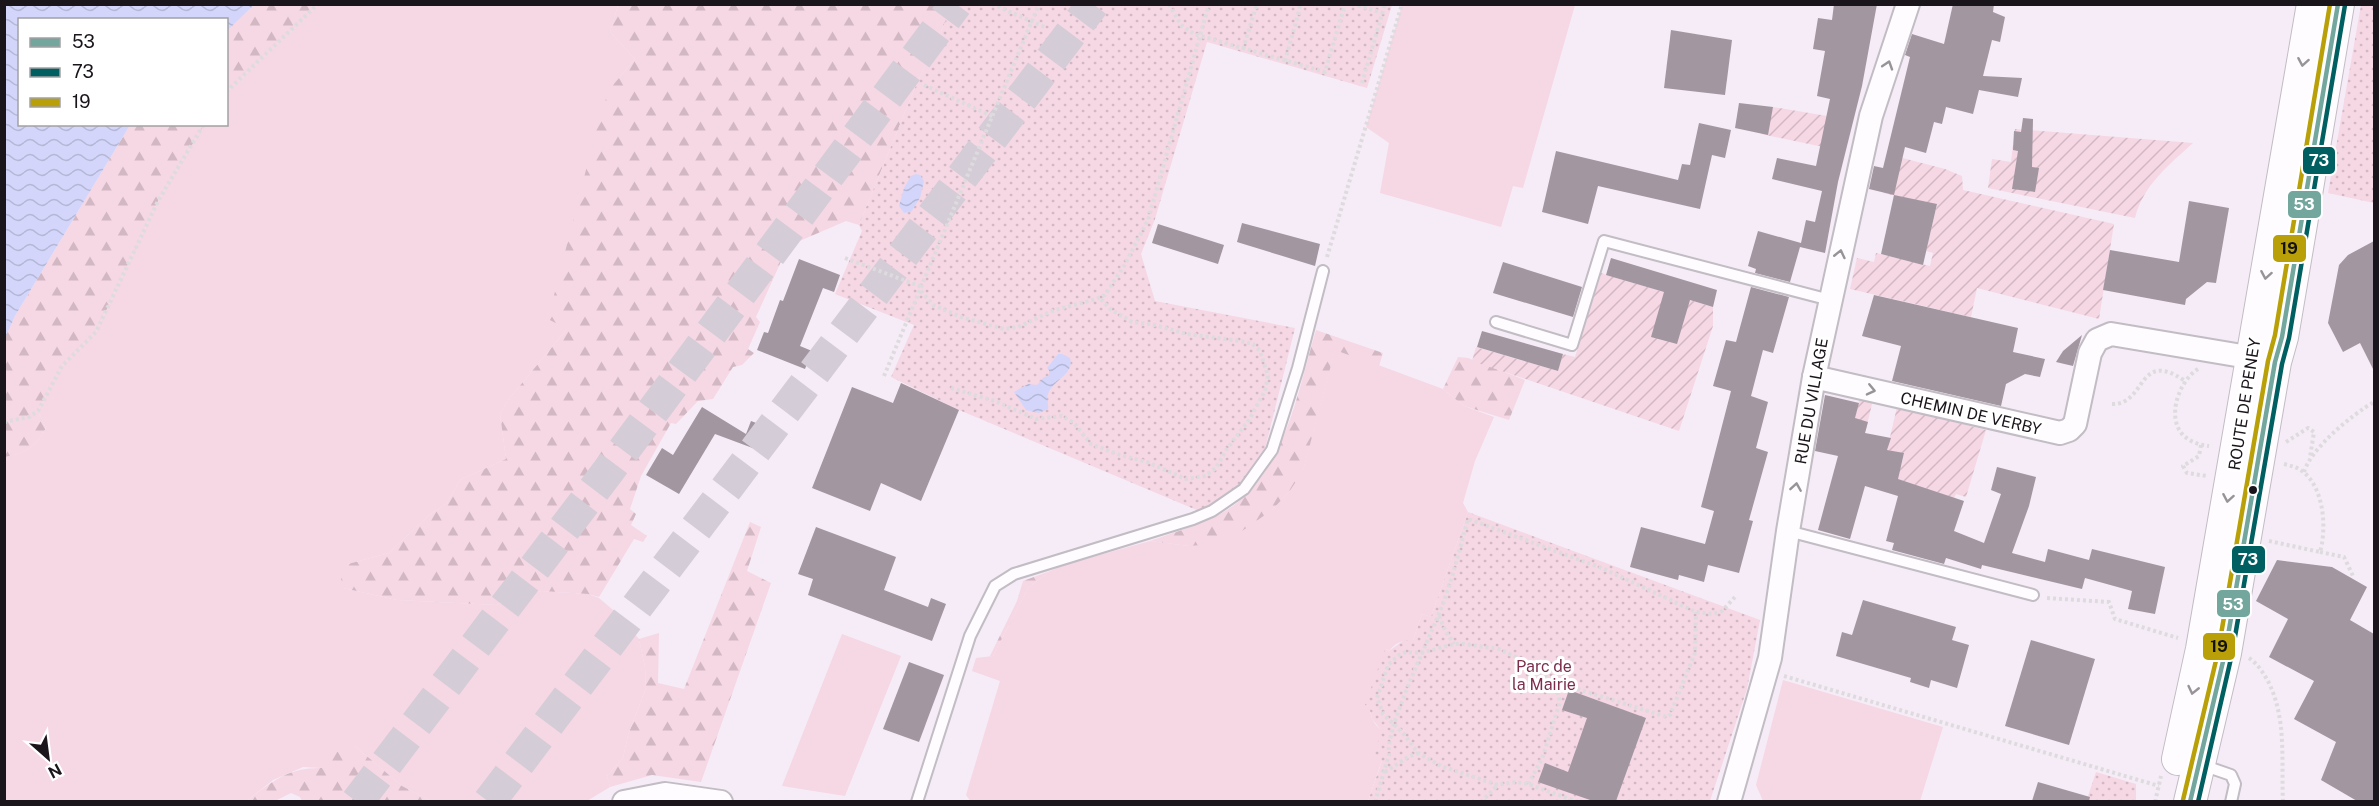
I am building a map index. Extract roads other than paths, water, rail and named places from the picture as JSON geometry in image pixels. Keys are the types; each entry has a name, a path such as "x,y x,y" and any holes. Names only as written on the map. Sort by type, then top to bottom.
{"main road":[{"name":"ROUTE DE PENEY","path":"2190,801 2224,653 2313,4"},
{"name":"ROUTE DE PENEY","path":"2163,794 2202,649 2264,360 2282,337 2338,4"}],"street":[{"name":"RUE DU VILLAGE","path":"1729,801 1768,665 1814,377 1871,116 1908,4"},
{"name":"CHEMIN DE VERBY","path":"1814,377 2060,433 2069,430 2075,424 2090,353 2097,340 2111,334 2264,360"},
{"path":"624,801 665,794 721,801"}],"lane":[{"path":"1496,322 1572,345 1604,241 1830,300"},
{"path":"917,801 970,636 995,586 1014,574 1193,519 1212,511 1244,489 1258,471 1272,450 1298,368 1323,271"},
{"path":"1788,531 2033,595"},
{"path":"2199,764 2231,775 2235,784 2231,801"}],"water":[{"path":"5,4 254,5 228,30 228,18 18,18 18,126 129,126 15,316 5,338"},
{"path":"920,175 924,181 920,198 911,212 904,213 899,206 904,188 911,176"},
{"path":"1058,354 1070,358 1071,364 1067,373 1048,394 1048,409 1039,413 1026,410 1014,392 1028,384 1037,385 1044,377 1049,376 1047,368"}],"tunnel":[{"path":"357,802 609,470 956,4"},
{"path":"489,802 1093,4"}],"park label":[{"name":"Parc de la Mairie","path":"1544,675"}]}
